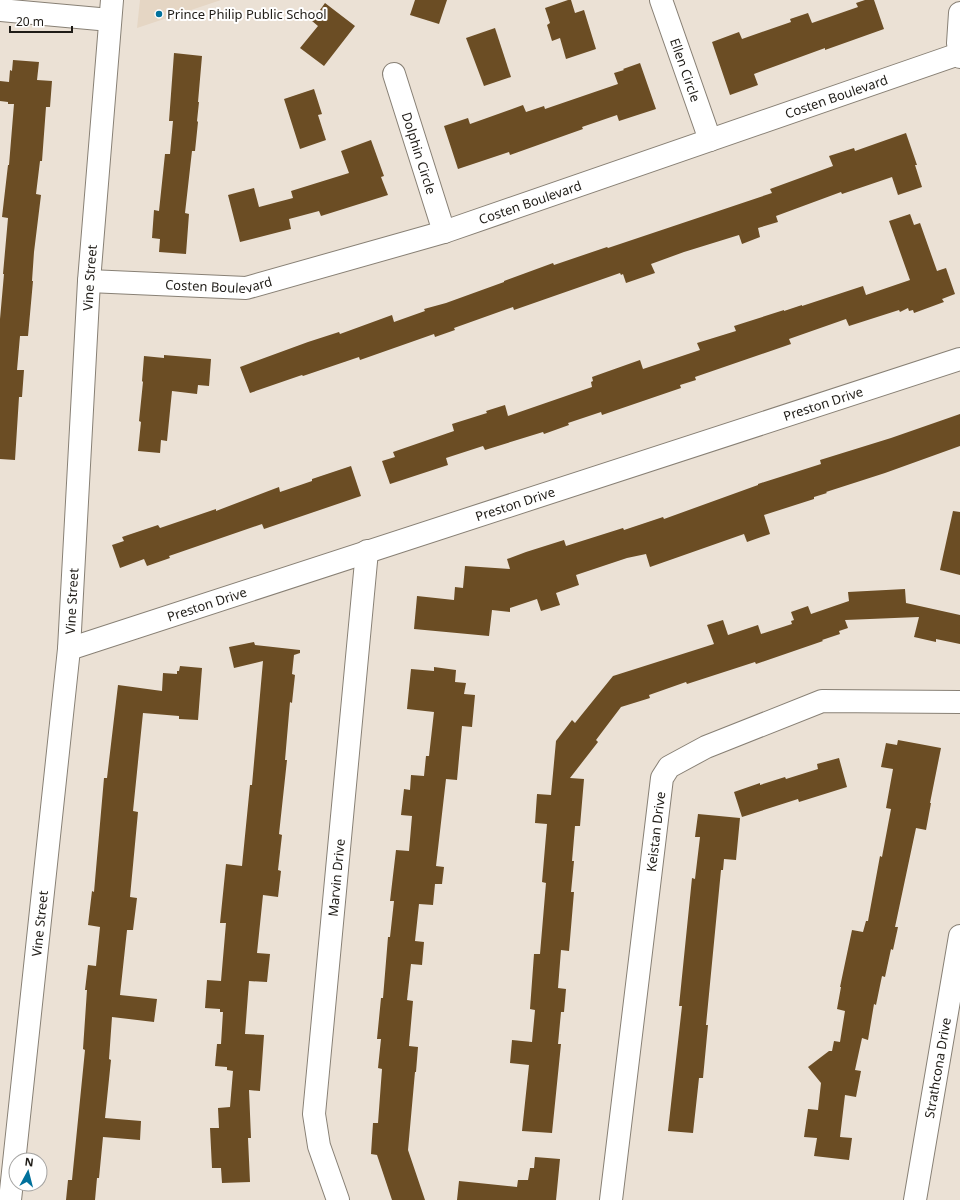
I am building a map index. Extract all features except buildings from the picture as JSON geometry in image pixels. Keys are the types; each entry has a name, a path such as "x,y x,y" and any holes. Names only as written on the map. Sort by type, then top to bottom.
{"street":[{"name":"Ellen Circle","path":"661,0 710,140"},
{"path":"0,10 111,10"},
{"name":"Vine Street","path":"10,1200 69,649 89,281 111,10"},
{"path":"960,13 958,42 960,56"},
{"name":"Costen Boulevard","path":"89,281 246,288 444,232 710,140 960,56"},
{"name":"Dolphin Circle","path":"394,74 444,232"},
{"name":"Preston Drive","path":"69,649 960,359"},
{"name":"Marvin Drive","path":"338,1200 318,1146 314,1114 367,551"},
{"name":"Keistan Drive","path":"611,1200 662,778 666,772 670,767 706,747 822,702 960,702"},
{"name":"Strathcona Drive","path":"915,1200 960,936"}],"shaded area":[{"name":"Prince Philip Public School","path":"140,0 221,0 137,28"}],"place":[{"name":"Prince Philip Public School","path":"159,14"}]}
